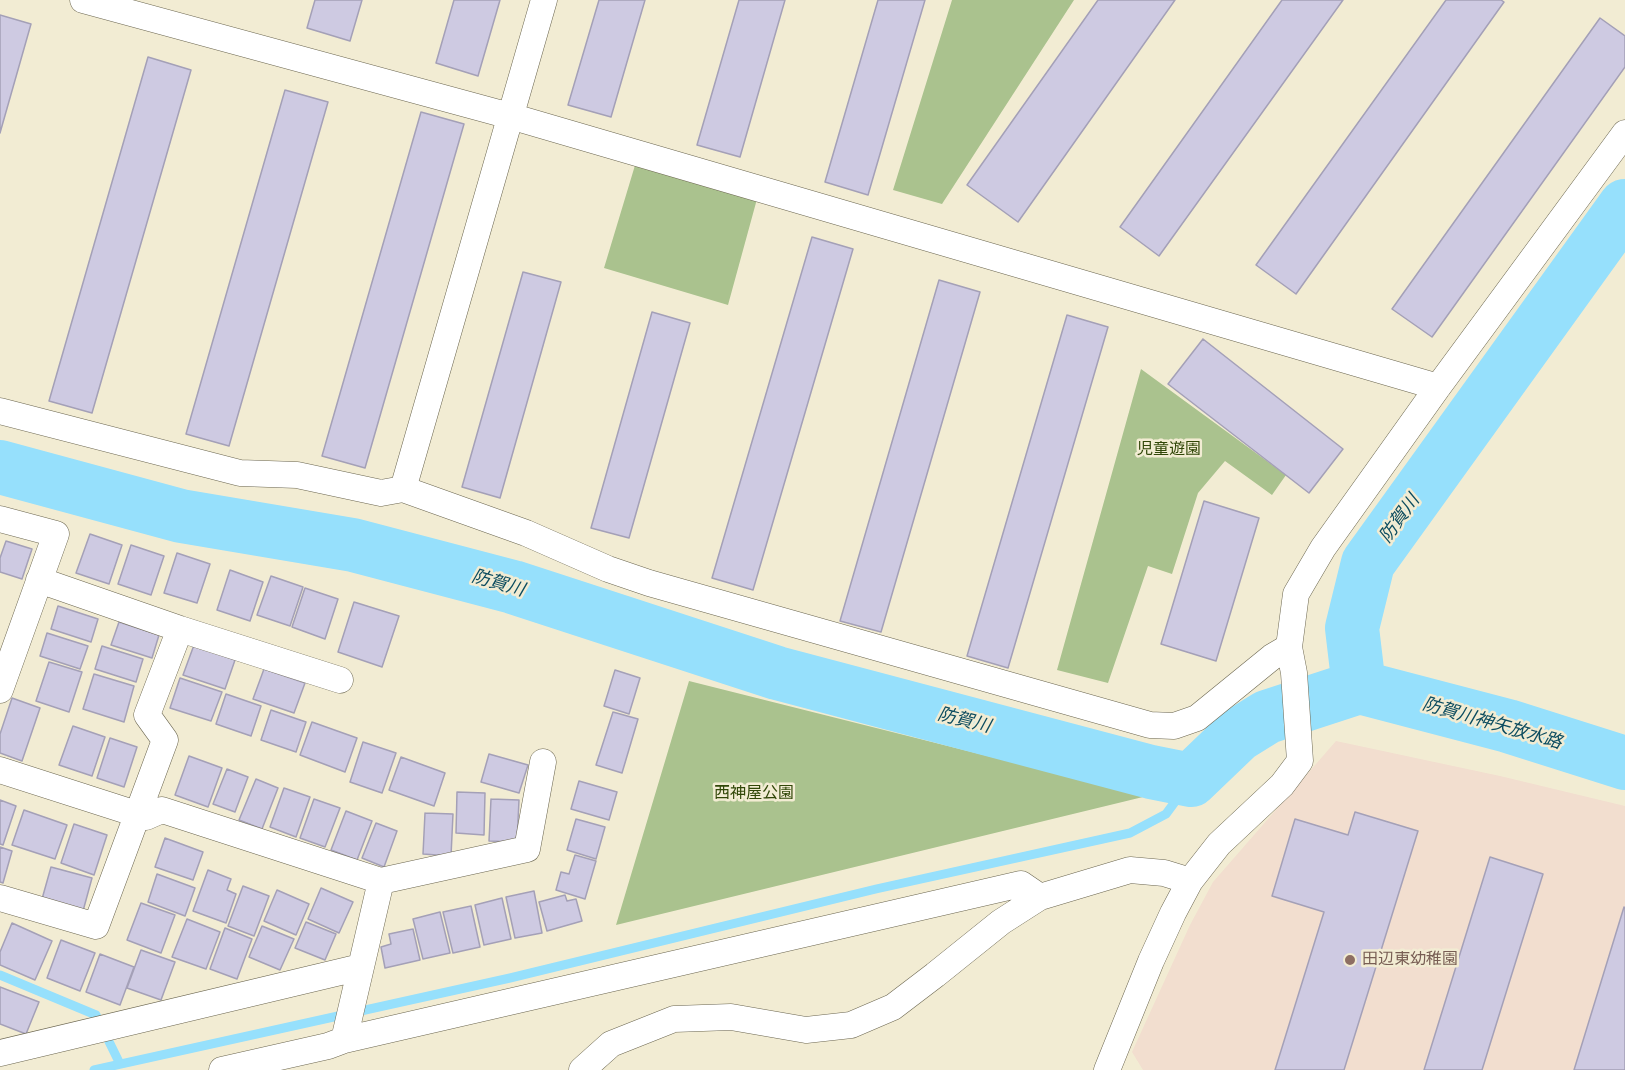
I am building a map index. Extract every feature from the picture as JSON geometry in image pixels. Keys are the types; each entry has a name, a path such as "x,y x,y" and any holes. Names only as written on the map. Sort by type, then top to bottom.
{"street":[{"path":"83,0 510,116 1438,387"},
{"path":"403,489 544,0"},
{"path":"1107,1070 1151,961 1190,881 1219,844 1282,785 1300,760 1294,674 1289,647 1296,594 1323,548 1625,133"},
{"path":"0,411 240,473 297,475 381,493 403,489 526,533 608,569 649,583 1150,725 1174,726 1197,718 1272,657 1289,647"},
{"path":"0,519 56,534 0,690"},
{"path":"39,580 180,629 340,680"},
{"path":"0,898 96,926 165,740 147,715 180,629"},
{"path":"0,770 146,817 162,810 381,881 527,849 543,762"},
{"path":"582,1070 610,1044 674,1018 731,1017 806,1030 851,1025 893,1007 1001,922 1040,897 1130,870 1164,873 1190,881"},
{"path":"344,1040 381,881"},
{"path":"222,1070 1021,884 1040,897"},
{"path":"0,1053 361,967"}],"shaded area":[{"path":"1336,741 1500,776 1625,806 1625,1070 1143,1070 1132,1052 1190,925 1213,882"}],"green space":[{"path":"952,0 1074,0 942,204 893,190"},
{"path":"636,162 757,199 728,305 604,268"},
{"name":"児童遊園","path":"1141,369 1286,475 1272,495 1225,461 1198,493 1172,574 1148,566 1108,683 1057,670"},
{"name":"西神屋公園","path":"689,681 1147,796 616,925"}],"building":[{"path":"315,0 362,0 350,41 307,28"},
{"path":"454,0 500,0 478,76 436,63"},
{"path":"599,0 645,0 611,117 568,105"},
{"path":"739,0 785,0 740,157 697,145"},
{"path":"878,0 925,0 868,195 825,182"},
{"path":"1098,0 1175,0 1018,222 967,185"},
{"path":"1282,0 1343,0 1159,256 1120,227"},
{"path":"1446,0 1501,0 1504,2 1296,294 1256,265"},
{"path":"0,15 31,24 0,133"},
{"path":"1600,18 1625,36 1625,67 1432,337 1392,309"},
{"path":"148,57 191,70 92,413 49,401"},
{"path":"285,90 328,102 229,446 186,434"},
{"path":"421,112 464,124 365,468 322,456"},
{"path":"812,237 853,249 753,590 712,578"},
{"path":"523,272 561,282 500,498 462,487"},
{"path":"939,280 980,292 881,632 840,621"},
{"path":"652,312 690,323 629,538 591,528"},
{"path":"1067,315 1108,327 1008,668 967,656"},
{"path":"1203,339 1343,449 1309,493 1168,384"},
{"path":"1204,501 1259,518 1216,661 1161,644"},
{"path":"90,534 122,545 109,584 76,573"},
{"path":"6,541 32,549 22,579 0,572 0,558"},
{"path":"131,545 164,556 151,595 118,584"},
{"path":"177,553 210,564 197,603 164,593"},
{"path":"230,570 263,582 250,621 217,610"},
{"path":"271,576 303,587 290,626 257,615"},
{"path":"305,588 338,599 325,639 292,627"},
{"path":"354,602 399,616 382,667 338,652"},
{"path":"58,606 98,619 91,642 51,629"},
{"path":"119,622 159,635 152,658 111,645"},
{"path":"47,633 88,646 80,669 40,656"},
{"path":"194,645 235,660 225,689 183,675"},
{"path":"102,646 143,659 136,682 95,669"},
{"path":"49,662 82,672 69,712 36,701"},
{"path":"264,669 305,683 294,713 253,699"},
{"path":"615,670 640,678 629,714 604,706"},
{"path":"94,674 134,686 124,722 83,709"},
{"path":"180,678 222,692 211,721 170,708"},
{"path":"226,694 261,706 251,736 216,724"},
{"path":"12,698 40,708 22,761 0,753 0,734"},
{"path":"271,710 306,722 296,752 261,740"},
{"path":"613,712 638,719 622,773 596,765"},
{"path":"312,722 357,738 345,772 300,755"},
{"path":"73,726 105,737 92,776 59,765"},
{"path":"110,738 137,747 124,787 97,778"},
{"path":"363,742 396,753 382,793 350,782"},
{"path":"489,754 528,765 519,793 481,782"},
{"path":"189,756 222,768 208,807 175,795"},
{"path":"401,757 445,773 434,806 389,790"},
{"path":"227,769 248,777 235,812 213,804"},
{"path":"256,779 278,788 262,829 239,820"},
{"path":"579,781 617,792 609,820 571,809"},
{"path":"284,788 310,797 296,837 270,827"},
{"path":"457,792 485,793 484,835 456,833"},
{"path":"314,799 340,808 325,847 300,838"},
{"path":"491,799 519,800 517,842 489,841"},
{"path":"0,800 16,806 3,845 0,844"},
{"path":"24,810 67,825 55,859 12,845"},
{"path":"346,811 372,821 357,860 331,850"},
{"path":"1355,812 1418,831 1344,1070 1275,1070 1324,912 1272,896 1295,819 1348,835"},
{"path":"425,813 453,814 451,856 423,854"},
{"path":"576,819 605,827 596,859 567,850"},
{"path":"376,823 397,831 384,867 362,858"},
{"path":"74,824 107,835 94,875 61,863"},
{"path":"165,838 203,852 193,880 155,867"},
{"path":"0,847 12,851 3,883 0,882"},
{"path":"575,855 596,861 585,899 556,890 561,872 569,874"},
{"path":"1490,857 1543,874 1482,1070 1424,1070"},
{"path":"51,867 92,878 83,911 42,899"},
{"path":"208,870 231,879 227,890 236,894 226,923 193,911"},
{"path":"157,874 195,888 185,916 148,902"},
{"path":"243,886 269,896 254,936 228,926"},
{"path":"321,888 353,902 339,933 308,919"},
{"path":"277,890 309,904 296,935 264,921"},
{"path":"534,891 542,933 515,938 506,897"},
{"path":"565,895 567,901 576,899 582,921 547,931 539,902"},
{"path":"502,898 511,939 484,945 475,905"},
{"path":"141,903 175,915 161,953 127,940"},
{"path":"471,906 480,947 453,953 443,912"},
{"path":"1624,907 1625,1070 1574,1070"},
{"path":"440,912 450,953 423,959 413,919"},
{"path":"187,919 220,932 206,969 172,957"},
{"path":"306,922 336,934 325,960 295,948"},
{"path":"12,923 52,941 35,980 0,965 0,952"},
{"path":"262,926 294,939 280,970 249,957"},
{"path":"225,928 252,939 237,979 210,969"},
{"path":"413,929 420,960 385,968 381,947 391,944 389,934"},
{"path":"61,940 95,953 80,991 47,978"},
{"path":"141,950 175,962 161,1000 127,988"},
{"path":"100,954 134,967 120,1005 86,992"},
{"path":"0,987 39,1002 26,1034 0,1024"}],"waterway":[{"name":"防賀川","path":"1359,687 1352,628 1368,563 1625,206"},
{"name":"防賀川","path":"0,467 181,516 353,545 513,587 777,673 1151,772 1191,780 1238,735 1267,717 1359,687"},
{"name":"防賀川神矢放水路","path":"1359,687 1508,726 1625,763"},
{"path":"94,1070 510,978 876,889 1130,833 1166,814 1191,780"},
{"path":"0,975 96,1015 120,1064"}],"place":[{"name":"田辺東幼稚園","path":"1350,960"}]}
